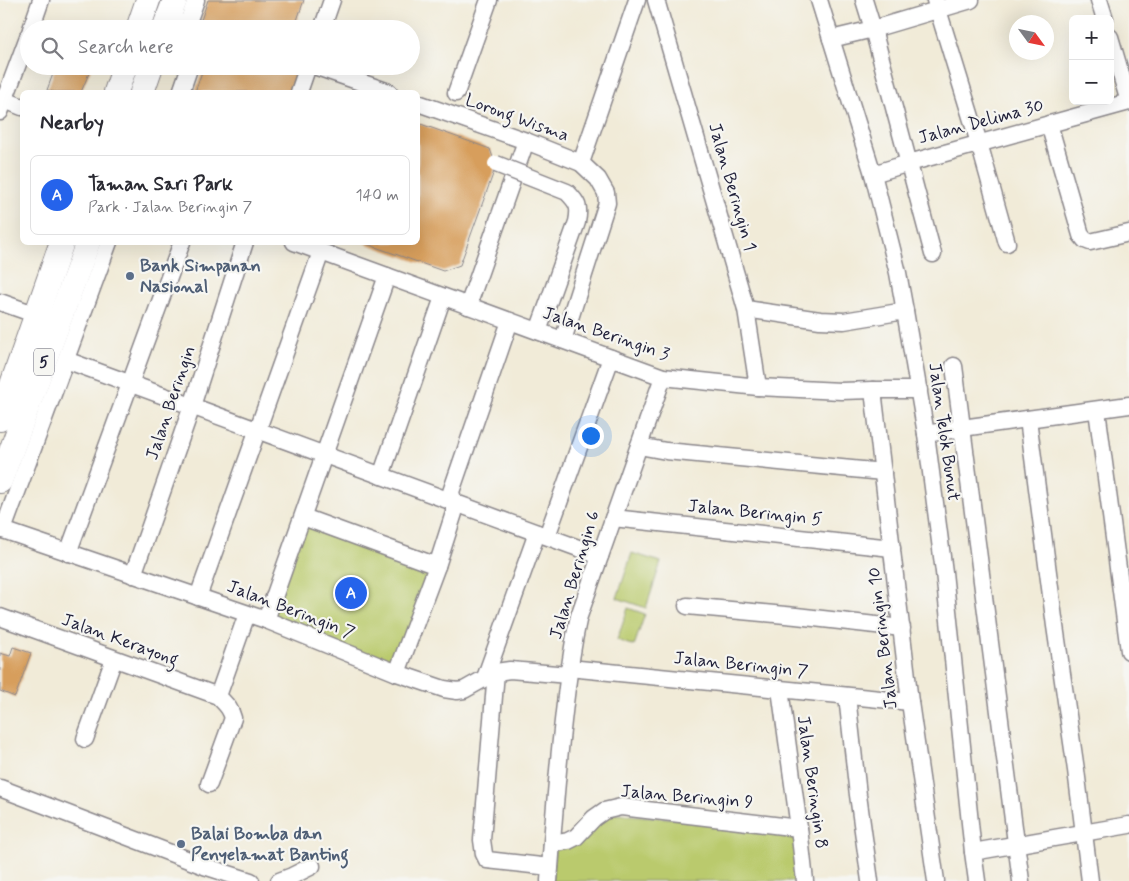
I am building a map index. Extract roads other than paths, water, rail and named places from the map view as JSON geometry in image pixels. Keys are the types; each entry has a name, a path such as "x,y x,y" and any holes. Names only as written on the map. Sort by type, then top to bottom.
{"highway":[{"path":"141,20 148,0"},
{"path":"117,90 122,75"},
{"path":"143,90 148,75"},
{"name":"5","path":"0,419 61,245"},
{"name":"5","path":"0,481 87,245"}],"street":[{"path":"34,20 41,0"},
{"path":"179,20 196,0"},
{"path":"325,20 332,0"},
{"path":"456,93 490,0"},
{"path":"581,163 637,0"},
{"name":"Jalan Beringin 1","path":"656,0 746,309 758,387"},
{"name":"Jalan Telok Bunut","path":"819,0 873,174 898,273 905,311 926,434 944,572 973,852 978,881"},
{"path":"864,0 932,254"},
{"path":"831,39 873,29 936,5 972,0"},
{"path":"1099,0 1104,15"},
{"path":"936,5 980,143 1007,243"},
{"path":"1114,51 1129,102"},
{"path":"20,57 2,103 20,106"},
{"path":"181,90 187,75"},
{"path":"300,90 305,75"},
{"path":"340,75 383,90"},
{"name":"Jalan Delima 30","path":"873,174 1129,102"},
{"name":"Lorong Wisma","path":"420,104 526,141 581,163 598,179 606,192 607,203 563,340"},
{"path":"1049,124 1081,235 1090,242 1129,233"},
{"path":"468,306 526,141"},
{"path":"496,164 567,192 576,200 579,211 577,222 538,331"},
{"path":"2,530 108,245"},
{"path":"68,553 181,245"},
{"name":"Jalan Beringin","path":"133,575 192,406 244,245"},
{"name":"Jalan Beringin 3","path":"302,245 663,377 758,387 841,391 919,390"},
{"path":"198,597 321,252"},
{"path":"266,620 387,276"},
{"path":"381,476 443,297"},
{"path":"0,302 37,315"},
{"path":"746,309 820,320 844,321 905,311"},
{"path":"397,673 437,566 454,513 451,492 510,321"},
{"path":"549,874 487,860 484,854 482,840 490,675 611,358"},
{"path":"66,360 600,556"},
{"path":"954,366 1021,881"},
{"name":"Jalan Beringin 6","path":"549,874 568,671 579,616 663,377"},
{"name":"Jalan Beringin 10","path":"873,390 910,702 936,881"},
{"path":"926,434 1129,405"},
{"path":"1097,410 1121,530 1129,651"},
{"path":"1028,419 1055,626 1085,832 1090,881"},
{"path":"638,446 666,451 883,472"},
{"path":"303,517 437,566"},
{"name":"Jalan Beringin 5","path":"613,518 892,548"},
{"name":"Jalan Beringin 7","path":"2,530 266,620 397,673 444,689 464,690 490,675 510,670 568,671 910,702"},
{"path":"687,606 902,628"},
{"path":"209,784 232,718 231,711 221,700 247,614"},
{"name":"Jalan Kerayong","path":"0,617 221,700"},
{"path":"85,739 114,659"},
{"name":"Jalan Beringin 8","path":"780,689 805,881"},
{"path":"847,696 870,881"},
{"path":"0,788 207,867 251,881"},
{"name":"Jalan Beringin 9","path":"552,844 568,841 576,837 594,818 604,811 621,807 799,828"},
{"path":"973,852 1129,825"},
{"path":"279,881 312,866"}],"place":[{"name":"Bank Simpanan Nasional","path":"130,276"},
{"name":"Taman Sari Park","path":"351,593"},
{"name":"Balai Bomba dan Penyelamat Banting","path":"181,844"}]}
